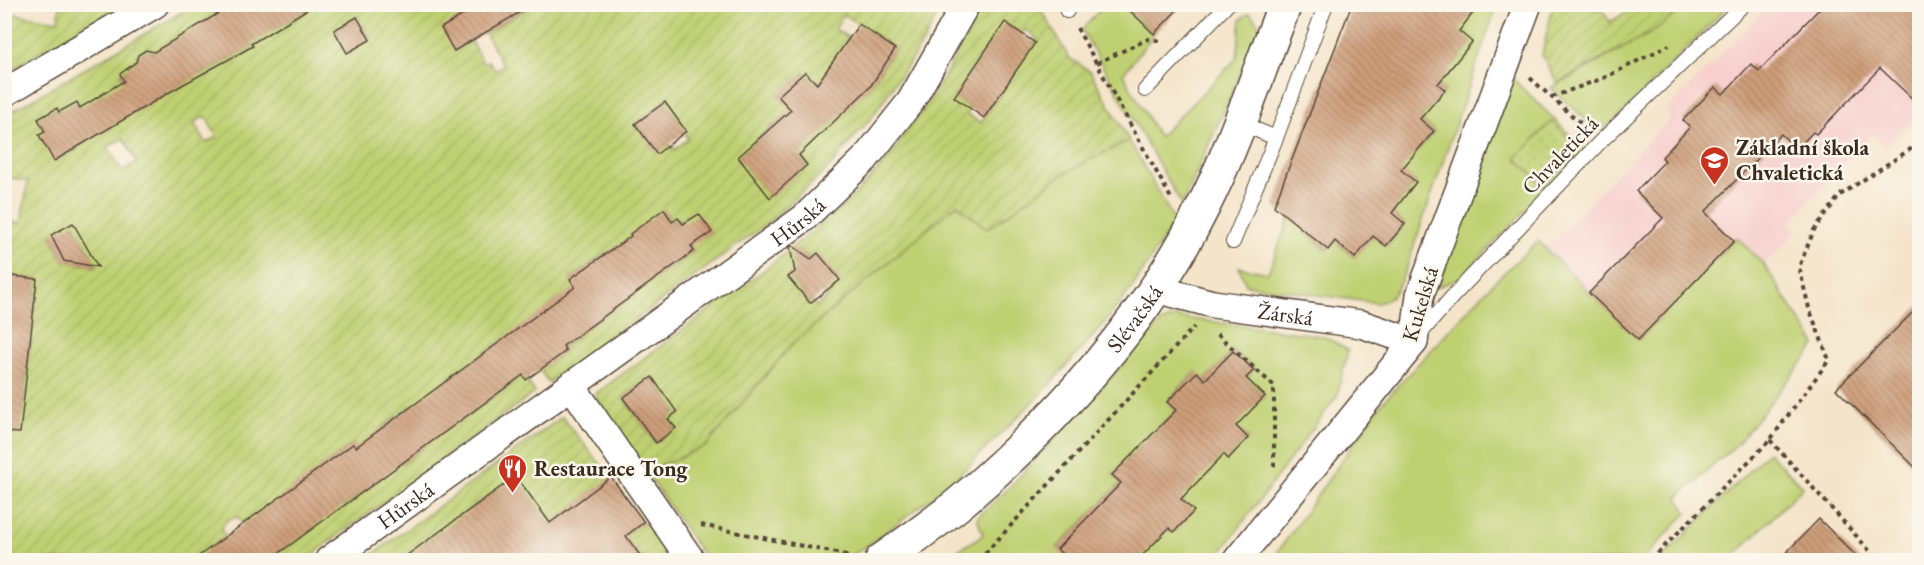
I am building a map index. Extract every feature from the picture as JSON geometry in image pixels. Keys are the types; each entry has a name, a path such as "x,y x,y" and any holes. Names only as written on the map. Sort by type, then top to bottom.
{"street":[{"path":"4,93 155,4"},
{"name":"Hůrská","path":"329,561 795,225 865,159 911,101 966,4"},
{"name":"Slévačská","path":"882,561 962,501 1034,434 1099,362 1156,289 1205,205 1240,123 1285,4"},
{"name":"Kukelská","path":"1237,561 1414,342 1420,295 1528,4"},
{"name":"Žárská","path":"1156,289 1207,312 1361,324 1414,342"},
{"path":"571,385 692,561"}],"lane":[{"path":"1145,90 1228,4"},
{"path":"1233,242 1276,138 1326,4"},
{"name":"Chvaletická","path":"1414,342 1453,296 1600,142 1744,4"},
{"path":"1240,123 1276,138"}],"path":[{"path":"1097,63 1148,39 1189,45"},
{"path":"1552,97 1606,77 1678,40"},
{"path":"1509,60 1600,142"},
{"path":"1651,561 1770,440 1828,360 1809,309 1799,267 1814,230 1840,195 1920,143"},
{"path":"979,561 1207,312 1274,386 1273,514"},
{"path":"1770,440 1878,561"},
{"path":"662,518 846,555 838,561"}],"shaded area":[{"name":"Základní škola Chvaletická","path":"1770,5 1919,5 1919,115 1884,147 1872,134 1789,224 1797,231 1764,265 1737,237 1638,340 1546,248 1671,117 1666,110"}],"green space":[{"path":"906,4 917,10 920,5 942,5 924,41 872,117 828,169 769,222 549,383 533,361 520,371 535,392 305,560 268,560 270,559 238,517 226,521 221,530 226,536 210,548 217,558 213,560 5,560 5,415 22,416 37,279 9,276 10,265 5,264 5,254 12,255 15,240 5,238 5,220 21,223 28,181 5,177 4,116 194,5 261,5 275,29 307,10 305,5 481,5 471,41 483,63 489,61 495,70 503,65 485,33 527,9 524,5","holes":["844,14 895,49 871,85 849,38 835,29","357,17 370,39 348,53 335,30","239,22 252,46 203,74 190,50","155,51 176,87 124,81 120,74 135,65 138,55","805,72 843,112 778,96","77,102 94,133 83,144 54,161 45,132 38,119 56,108 59,112","665,102 687,132 685,134 688,139 674,150 669,144 657,153 635,124","205,116 217,137 206,143 194,123","773,125 807,165 778,186 779,190 770,197 738,157","123,138 137,162 122,171 108,147","664,210 672,222 678,218 691,236 686,240 694,251 660,275","74,224 98,267 64,261 51,236","608,252 637,292 599,320 570,279","580,334 563,347 528,340","496,344 506,358 514,382 467,416 454,397 448,401 438,387","411,406 435,438 403,463 379,430","353,444 379,479 345,506 318,469"]},
{"path":"4,5 8,5 7,13 58,21 60,5 122,5 14,68 5,69"},
{"path":"983,5 1039,5 1069,58 1090,71 1129,140 1063,174 987,229 957,204 792,344 706,446 646,472 594,395 772,264 851,199 886,161 939,86","holes":["1005,23 1022,34 1026,29 1037,39 981,123 967,114 970,108 954,97","805,254 810,260 827,298 816,306 812,301 809,303 789,277 797,270 793,263","652,377 677,412 668,419 676,428 656,443 623,398"]},
{"path":"1104,5 1121,5 1154,34 1123,74 1159,137 1237,58 1241,19 1250,13 1261,27 1182,205 1082,30"},
{"path":"1373,5 1331,200 1305,232 1327,250 1335,241 1354,257 1373,236 1387,246 1405,224 1391,212 1416,183 1396,166 1416,153 1434,131 1420,119 1445,90 1433,80 1454,64 1472,42 1458,30 1480,5 1497,5 1401,281 1396,291 1388,299 1377,303 1246,285 1239,267 1268,273"},
{"path":"1553,5 1590,5 1596,10 1602,9 1610,22 1639,5 1687,5 1652,32 1557,83 1542,55"},
{"path":"1687,5 1729,5 1610,126 1594,127 1551,88 1652,32"},
{"path":"1512,78 1585,149 1460,278 1438,287"},
{"path":"1552,121 1580,149 1544,186 1516,158"},
{"path":"1129,140 1175,222 1131,289 1101,327 1044,391 953,481 880,537 845,560 706,560 646,472 706,446 792,344 957,204 987,229 1063,174"},
{"path":"1737,237 1764,265 1816,345 1738,443 1678,497 1687,513 1642,560 1272,560 1382,403 1493,283 1538,241 1638,340"},
{"path":"1175,317 1323,336 1348,350 1337,396 1215,560 1137,560 1169,528 1174,532 1193,511 1178,496 1224,454 1228,458 1248,438 1233,423 1265,396 1247,378 1254,369 1233,351 1205,380 1196,372 1167,401 1176,410 1113,474 1121,483 1057,548 1066,557 1063,560 942,560 983,535 977,518 1008,489 1161,323"},
{"path":"562,417 611,477 561,551 536,504 516,476 474,506 489,526 439,532 402,560 365,560"},
{"path":"1768,452 1803,487 1730,560 1660,560"},
{"path":"644,522 672,560 644,560 640,555 592,560"}],"building":[{"path":"234,4 316,4 251,44 253,46 54,161 39,135 45,132 38,119 57,108 59,112 77,102 80,108 124,81 120,74 136,62 138,55 146,50 154,52"},
{"path":"481,4 534,4 454,51 441,28"},
{"path":"1123,4 1183,4 1154,34"},
{"path":"1352,4 1480,4 1459,31 1472,42 1438,84 1445,90 1420,119 1434,131 1401,170 1416,182 1392,213 1405,224 1386,246 1373,236 1355,258 1335,241 1328,250 1274,206"},
{"path":"1824,4 1920,4 1920,106 1880,68 1816,134 1813,132 1797,149 1781,134 1705,212 1734,241 1638,340 1589,293 1663,218 1636,191 1665,161 1662,157 1690,127 1683,120 1715,87 1723,94 1751,64 1759,71"},
{"path":"357,17 370,40 347,53 334,30"},
{"path":"1005,22 1035,43 984,118 954,97"},
{"path":"859,24 895,49 870,87 799,155 807,165 770,198 738,157 791,110 778,96 805,72 817,84"},
{"path":"665,102 686,131 657,154 635,124"},
{"path":"664,209 672,222 678,218 683,224 699,214 712,232 691,246 694,251 563,346 566,351 526,380 523,375 268,561 192,561 353,444 356,447 575,287 570,279 631,236 630,234"},
{"path":"73,223 98,267 64,261 51,235"},
{"path":"793,246 811,259 818,253 840,280 810,303 788,277 795,272 790,247"},
{"path":"4,275 37,279 20,433 4,432"},
{"path":"1920,305 1920,472 1836,389"},
{"path":"1233,351 1254,370 1246,378 1265,396 1236,426 1248,438 1228,459 1224,454 1181,499 1194,511 1174,532 1169,528 1137,561 1070,561 1057,549 1121,483 1112,475 1176,410 1167,402 1197,372 1205,380"},
{"path":"652,377 677,412 668,419 676,428 656,443 623,398"},
{"path":"516,476 550,523 611,477 644,522 626,536 644,561 399,561"},
{"path":"1819,519 1861,561 1778,561"}],"place":[{"name":"Základní škola Chvaletická","path":"1715,186"},
{"name":"Restaurace Tong","path":"513,494"}]}
